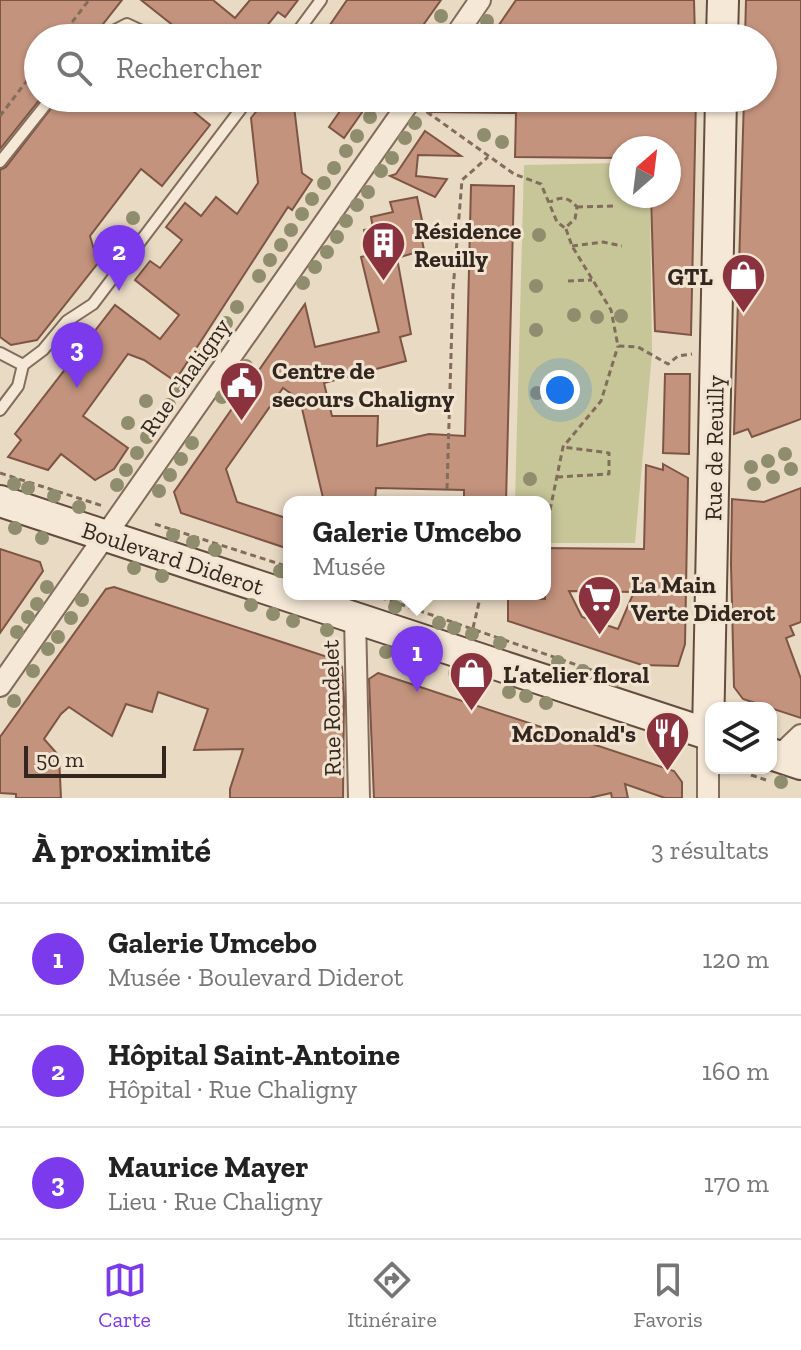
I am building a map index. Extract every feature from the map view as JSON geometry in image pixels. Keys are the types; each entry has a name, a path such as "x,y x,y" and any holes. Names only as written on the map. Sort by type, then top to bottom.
{"main road":[{"path":"722,24 723,0"},
{"name":"Rue de Reuilly","path":"710,702 721,112"},
{"name":"Boulevard Diderot","path":"0,501 105,521 283,589"},
{"name":"Boulevard Diderot","path":"311,600 705,733"}],"street":[{"path":"464,24 480,0"},
{"name":"Rue Chaligny","path":"0,686 105,521 402,112"},
{"name":"Rue Rondelet","path":"355,617 359,798"},
{"path":"777,762 801,735"},
{"name":"Rue de Reuilly","path":"708,774 708,798"}],"lane":[{"path":"303,24 321,0"},
{"path":"0,162 40,112"},
{"path":"0,410 18,386 23,365 43,350 67,321 93,304 238,112"},
{"path":"0,353 23,365"}],"path":[{"path":"71,24 89,0"},
{"path":"0,116 24,84"},
{"path":"428,112 488,157 541,184 557,222 565,228 572,246 611,310 618,346 601,401 563,447 551,506"},
{"path":"447,489 453,290 462,180 488,157"},
{"path":"550,202 560,197 570,199 577,207"},
{"path":"577,207 609,206"},
{"path":"565,228 575,219 577,207"},
{"path":"572,246 603,242 622,246"},
{"path":"568,281 592,280"},
{"path":"618,346 638,347 668,364 678,356 716,354"},
{"path":"557,477 609,474 609,453 563,447"},
{"name":"Boulevard Diderot","path":"0,473 105,521"},
{"name":"Boulevard Diderot","path":"143,523 168,526 283,565"},
{"path":"473,628 480,600"}],"green space":[{"path":"609,163 609,208 650,208 652,353 635,543 551,543 551,496 515,496 524,165"}],"building":[{"path":"0,0 122,0 103,24 24,24 24,112 30,112 0,149"},
{"path":"141,0 213,0 235,18 250,0 298,0 285,17 278,12 268,24 171,24"},
{"path":"347,0 441,0 424,24 331,24"},
{"path":"516,0 694,0 695,24 500,24"},
{"path":"746,0 801,0 801,419 752,437 748,429 734,434 744,112 777,112 777,24 745,24"},
{"path":"48,112 194,112 210,125 162,186 141,169 90,236 98,263 37,340 11,345 0,337 0,170 6,167"},
{"path":"256,112 295,112 302,173 312,180 292,210 288,207 175,381 144,360 128,354 83,416 128,448 114,469 95,480 61,454 48,470 8,457 21,440 15,434 115,305 160,339 179,315 135,280 150,261 160,268 182,240 166,227 185,203 201,216 216,197 237,214 258,183 251,118"},
{"path":"339,112 362,112 344,138 329,127"},
{"path":"427,112 696,112 691,335 655,331 651,208 681,208 681,136 609,136 609,158 515,157 516,113"},
{"path":"425,131 461,156 418,155 416,176 447,179 435,197 390,176 396,174"},
{"path":"471,185 514,186 506,496 464,496 464,490 376,488 375,496 323,496 300,400 283,388 226,469 237,502 283,517 283,547 181,513 174,492 305,304 315,347 379,332 361,257 369,255 364,230 373,228 371,217 393,212 390,202 417,197 425,234 421,235 424,250 397,258 411,334 400,337 406,361 324,383 332,416 378,416 377,446 429,434 465,436"},
{"path":"665,374 690,374 689,454 663,453"},
{"path":"663,464 688,478 685,644 678,666 642,665 508,621 508,600 551,600 551,548 644,549 646,465 663,470","holes":["569,591 634,592 618,629 582,617"]},
{"path":"801,488 801,622 790,626 794,635 786,638 801,679 801,718 777,710 777,702 743,699 734,687 732,499 764,502"},
{"path":"0,549 40,562 43,571 0,633"},
{"path":"114,587 337,660 342,667 344,698 343,798 230,798 243,749 194,750 208,709 158,692 152,712 126,704 112,736 69,707 61,714 44,739 59,756 61,798 16,798 16,794 0,793 0,737 106,589"},
{"path":"378,673 674,771 682,782 682,798 665,798 625,784 628,798 612,798 611,793 589,798 374,798 369,679"}],"place":[{"name":"Résidence Reuilly","path":"383,283"},
{"name":"Hôpital Saint-Antoine","path":"119,291"},
{"name":"GTL","path":"744,315"},
{"name":"Maurice Mayer","path":"77,388"},
{"name":"Centre de secours Chaligny","path":"241,423"},
{"name":"La Main Verte Diderot","path":"600,637"},
{"name":"Galerie Umcebo","path":"417,692"},
{"name":"L’atelier floral","path":"472,713"},
{"name":"McDonald's","path":"667,772"}]}
